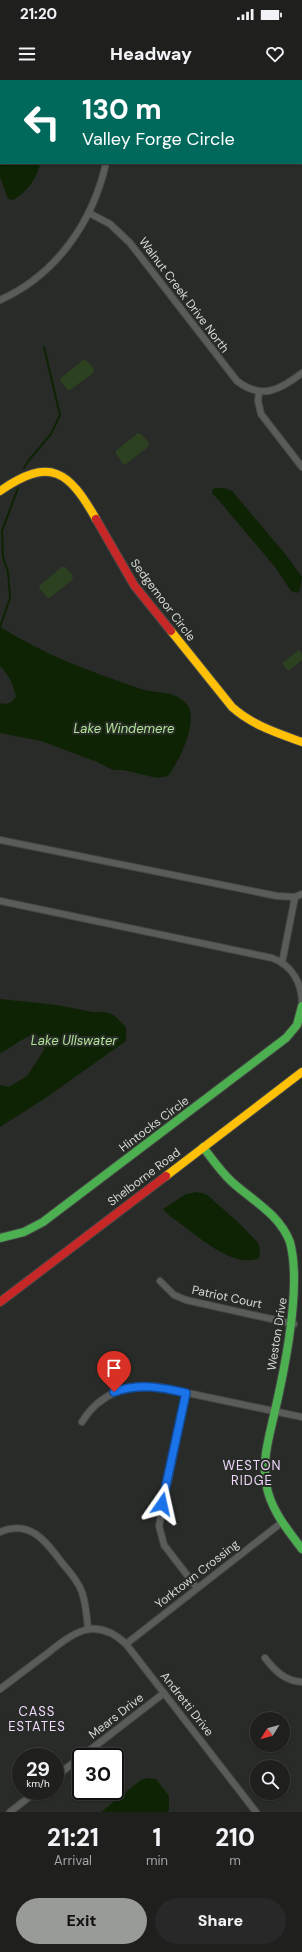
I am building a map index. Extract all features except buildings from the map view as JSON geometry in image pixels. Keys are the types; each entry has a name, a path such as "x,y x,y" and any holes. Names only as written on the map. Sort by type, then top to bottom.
{"street":[{"path":"0,300 23,288 53,262 70,243 89,213 103,179 106,164"},
{"name":"Walnut Creek Drive North","path":"89,213 110,224 124,236 232,377 247,388 259,392"},
{"path":"302,373 280,388 259,392 258,401 261,414 302,467"},
{"name":"Sedgemoor Circle","path":"0,491 22,476 34,472 54,474 70,482 82,494 134,585 232,707 241,716 258,726 302,742"},
{"path":"0,840 276,896 295,897 302,894"},
{"path":"282,963 295,897"},
{"name":"Hintocks Circle","path":"0,900 266,956 282,963 291,971 298,983 302,1005 297,1025 293,1032 280,1043 44,1222 24,1232 0,1238"},
{"name":"Shelborne Road","path":"0,1302 302,1072"},
{"name":"Weston Drive","path":"203,1147 232,1181 270,1212 289,1241 294,1254 297,1279 294,1324 267,1450 265,1473 270,1498 281,1523 302,1549"},
{"name":"Patriot Court","path":"160,1282 174,1295 186,1300 294,1324"},
{"path":"82,1422 96,1403 121,1390 152,1386 275,1411 302,1418"},
{"path":"186,1393 159,1526 164,1545 197,1588"},
{"name":"Yorktown Crossing","path":"126,1644 281,1523"},
{"path":"0,1532 13,1528 24,1530 36,1534 47,1543 80,1588 84,1599 88,1629 70,1636 0,1690"},
{"name":"Andretti Drive","path":"88,1629 109,1632 126,1644 256,1812"},
{"path":"265,1658 275,1670 285,1677 302,1682"},
{"name":"Mears Drive","path":"93,1748 164,1693"},
{"name":"Mears Drive","path":"64,1770 72,1764"},
{"path":"10,1812 25,1800"}],"shaded area":[{"path":"83,360 86,360 94,369 93,373 68,390 60,381 61,378"},
{"path":"138,433 141,434 149,443 148,447 126,464 123,464 116,454 116,451"},
{"path":"62,567 65,567 73,576 72,580 49,598 39,588 40,585"},
{"path":"299,650 302,654 302,660 288,671 282,663"}],"water":[{"path":"0,164 40,164 30,185 23,193 13,200 8,199 0,177"},
{"path":"224,488 232,491 286,555 302,577 300,590 297,593 291,591 275,567 212,494 213,489"},
{"name":"Lake Windemere","path":"0,627 34,646 86,669 147,691 167,693 179,697 184,701 188,706 191,722 182,752 168,776 157,778 123,770 113,770 97,762 41,741 0,733 0,703 9,703 16,697 10,680 0,666"},
{"name":"Lake Ullswater","path":"0,999 57,1005 92,1012 105,1012 114,1015 126,1027 126,1041 44,1099 0,1127 0,1085 9,1087 27,1076 44,1050 43,1043 37,1035 27,1037 0,1053"},
{"path":"197,1192 206,1194 239,1223 258,1243 260,1250 259,1258 248,1260 237,1259 225,1254 201,1239 163,1209 186,1194"},
{"path":"148,1778 156,1779 169,1796 169,1810 167,1812 101,1812 116,1800 124,1800 124,1794 141,1780"}],"waterway":[{"path":"24,468 51,434 60,415 44,347"},
{"path":"0,627 10,598 8,572 3,557 2,531 18,488"}],"traffic: fast":[{"path":"0,1238 24,1232 43,1222 286,1038 297,1025 302,1006"},
{"path":"203,1147 228,1178 265,1209 279,1223 290,1242 294,1281 291,1328 267,1449 265,1475 268,1492 275,1510 302,1549"}],"traffic: slow":[{"path":"0,491 17,480 32,474 45,472 57,474 77,489 96,519"},
{"path":"171,631 232,707 256,724 302,742"},
{"path":"166,1176 302,1072"}],"traffic: jam":[{"path":"96,519 134,585 171,631"},
{"path":"0,1302 166,1176"}],"district":[{"name":"WESTON RIDGE","path":"252,1472"},
{"name":"CASS ESTATES","path":"37,1718"}],"route":[{"path":"114,1392 138,1386 152,1386 186,1393 162,1504"}]}
